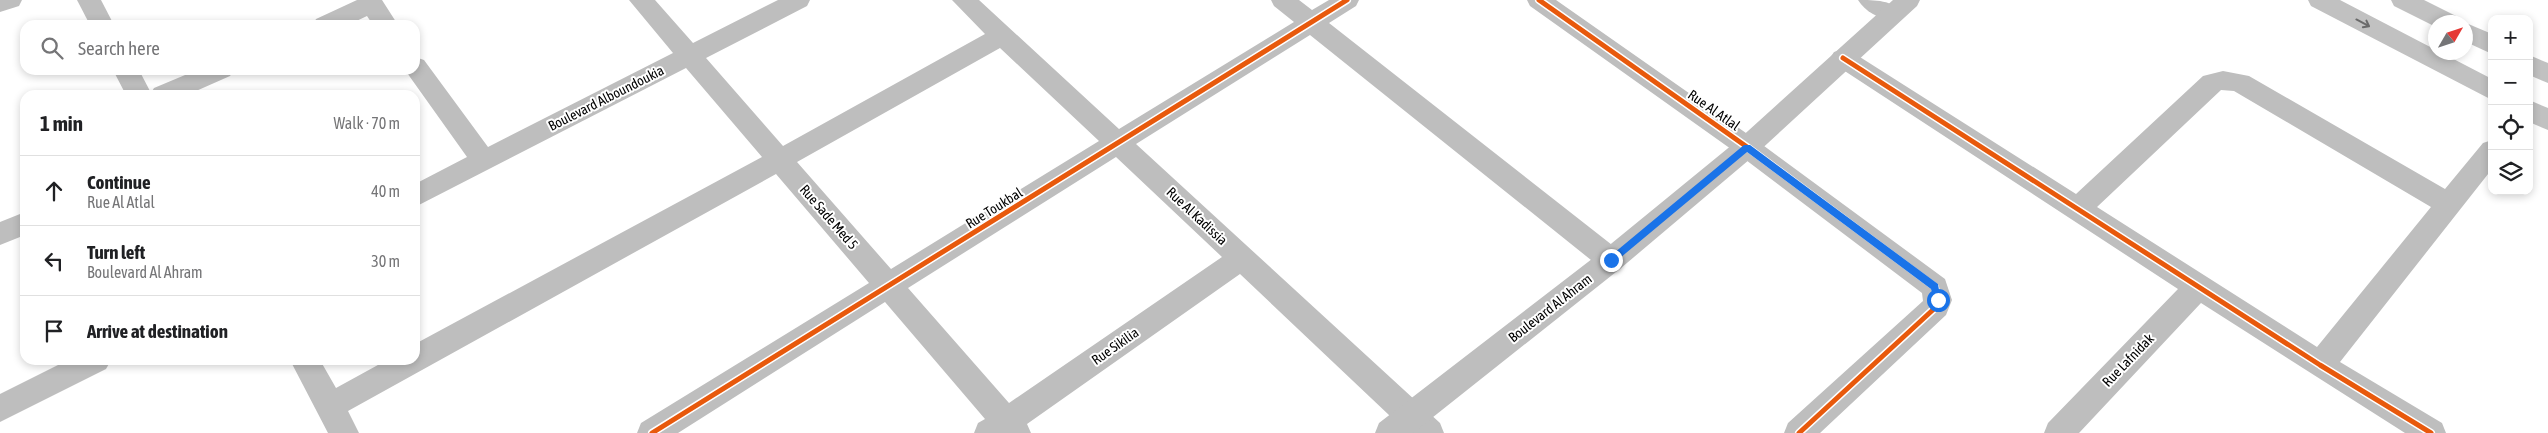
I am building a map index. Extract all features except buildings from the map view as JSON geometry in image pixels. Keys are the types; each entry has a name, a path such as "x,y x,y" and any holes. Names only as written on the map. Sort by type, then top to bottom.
{"main road":[{"path":"2320,0 2488,89"},
{"path":"2403,0 2433,15"},
{"path":"2473,36 2488,43"},
{"path":"2533,66 2548,74"},
{"path":"2533,112 2548,120"}],"street":[{"path":"0,4 10,0"},
{"path":"89,0 99,20"},
{"name":"Rue Sade Med 5","path":"641,0 889,286 1004,429"},
{"name":"Boulevard Alboundoukia","path":"420,193 798,0"},
{"name":"Rue Al Kadissia","path":"964,0 1420,425"},
{"path":"1283,0 1611,260"},
{"name":"Rue Toukbal","path":"652,433 1119,144 1347,0"},
{"name":"Rue Al Atlal","path":"1542,1 1747,148 1935,287 1938,300 1936,307 1799,433"},
{"path":"334,20 370,2 383,20"},
{"name":"Boulevard Al Ahram","path":"1390,433 1420,425 1611,260 1747,148 1844,58 1890,4"},
{"path":"420,357 779,160 1002,35"},
{"path":"1844,58 2320,365 2431,433"},
{"path":"420,73 484,161"},
{"path":"129,75 136,90"},
{"path":"175,90 209,75"},
{"path":"2077,209 2212,83 2223,80 2240,83 2449,204"},
{"path":"2320,365 2488,155"},
{"path":"0,234 20,225"},
{"name":"Rue Sikilia","path":"1004,429 1242,258"},
{"name":"Rue Lafnidak","path":"2058,433 2198,287"},
{"path":"0,409 86,365"},
{"path":"308,365 344,433"},
{"path":"330,406 405,365"}],"cycle path":[{"path":"652,433 1347,0"},
{"path":"1539,0 1747,147 1935,287 1938,300 1936,307 1799,433"},
{"path":"1843,58 2320,365 2431,433"}],"route":[{"path":"1611,260 1747,148 1919,274 1935,287 1938,300"}]}
